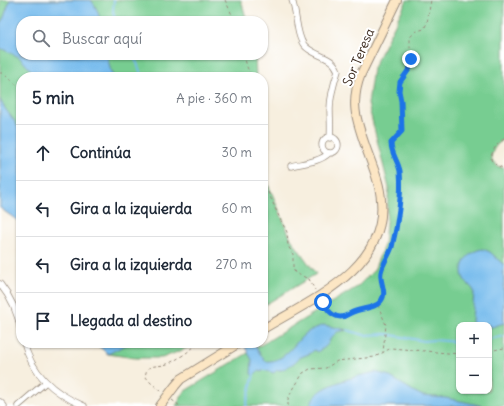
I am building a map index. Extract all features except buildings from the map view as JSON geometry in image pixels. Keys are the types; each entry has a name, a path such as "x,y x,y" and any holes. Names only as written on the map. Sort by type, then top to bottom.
{"street":[{"path":"292,0 301,38 304,44 308,49 329,59 337,66 338,71 330,107 330,138"},
{"name":"Sor Teresa","path":"268,326 331,288 344,278 362,261 373,244 379,226 382,202 377,178 357,120 354,99 361,74 397,0"},
{"path":"291,166 318,159 335,151 337,146 335,140 330,138 324,140 322,145 324,150 329,153"},
{"path":"0,284 6,291 16,309"},
{"path":"26,348 33,365 46,382 64,396 84,406"},
{"path":"160,406 174,386 181,379 231,348"},
{"path":"18,406 46,382"},
{"path":"0,402 4,406"}],"path":[{"path":"225,0 233,16"},
{"path":"323,302 326,309 332,315 339,317 346,316 354,310 375,307 382,301 384,294 380,282 381,272 392,248 401,196 400,170 391,150 391,143 402,131 401,101 399,91 400,82 410,68 410,37 417,31 424,29 427,23 431,0"},
{"path":"245,60 250,72"},
{"path":"0,73 4,73 16,85"},
{"path":"504,139 492,152 491,160 497,166 504,168"},
{"path":"268,192 287,232 288,246 293,254 293,268 295,272 309,279 315,290"},
{"path":"378,305 386,320 387,330 383,352"},
{"path":"162,392 145,376 146,369 153,365 166,365 183,356 193,348"},
{"path":"288,406 288,399 303,372 310,369 326,368 337,361 375,357 391,348 456,354"},
{"path":"492,350 504,348"},
{"path":"171,399 180,406"}],"green space":[{"path":"0,0 241,0 246,16 16,16 16,60 255,60 256,72 16,72 16,219 0,208"},
{"path":"407,0 504,0 504,139 492,152 491,159 497,166 504,168 504,406 176,406 185,391 256,348 268,348 268,341 357,287 374,270 384,245 389,188 368,104 373,68"},
{"path":"268,184 291,239 316,274 268,303"},
{"path":"101,348 186,348 162,358 135,358 108,354"}],"water":[{"path":"10,0 91,0 99,16 16,16 16,56 0,48 0,24"},
{"path":"22,60 108,60 111,72 32,72"},
{"path":"0,99 16,123 16,219 0,208"},
{"path":"483,249 490,252 504,265 504,323 492,327 492,322 472,322 474,291 465,281 462,274 463,264 473,252"},
{"path":"324,325 347,330 337,332 324,348 317,352 314,350 282,370 277,370 274,373 263,370 262,372 258,371 254,375 251,374 252,360 246,348 256,348 265,361 272,361 283,356 301,337 313,329"},
{"path":"101,348 120,348 108,354"},
{"path":"375,372 387,375 423,396 446,398 484,406 311,406 313,399 318,393 327,388 347,379"}],"waterway":[{"path":"114,0 114,16"},
{"path":"135,60 140,72"},
{"path":"347,330 364,335 386,334 424,341 434,340 456,342"},
{"path":"492,338 504,336"},
{"path":"246,406 254,374"}],"route":[{"path":"323,302 326,309 332,315 339,317 346,316 354,310 375,307 382,301 384,294 380,282 381,272 392,248 401,196 400,170 391,150 391,143 402,131 401,101 399,91 400,82 410,68 411,59"}]}
